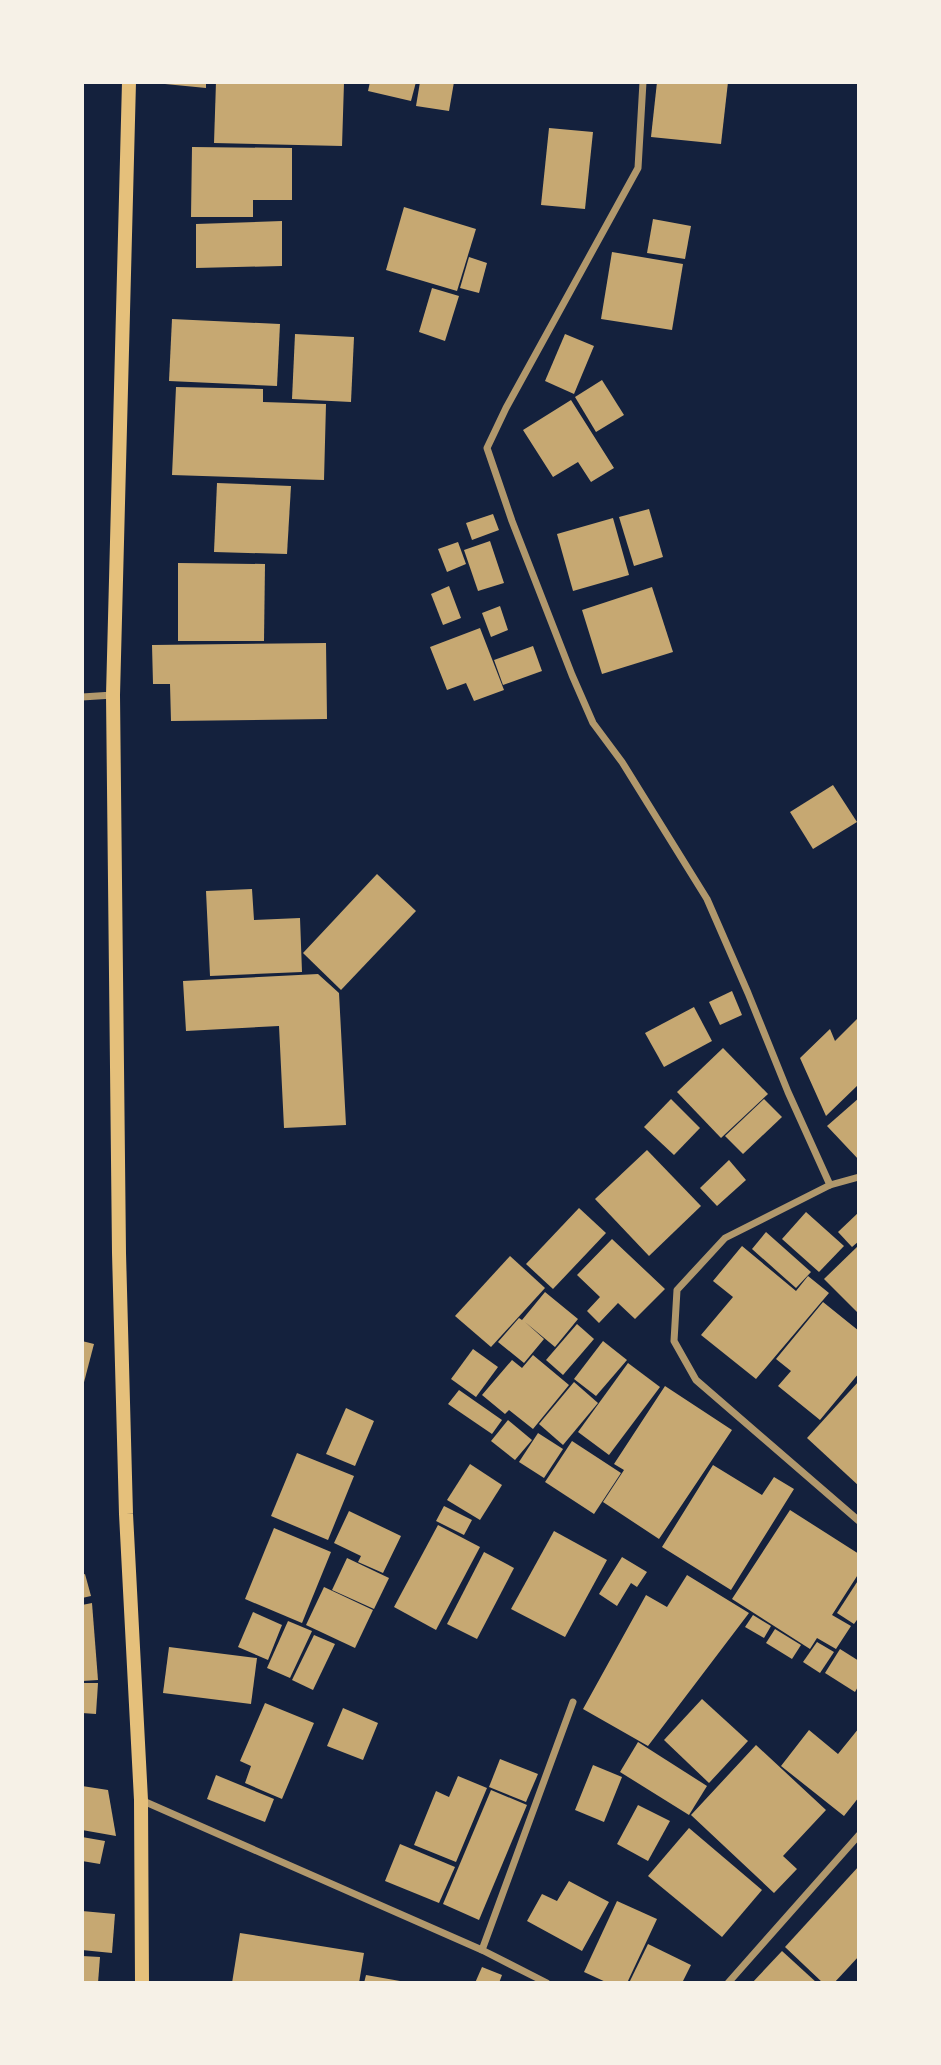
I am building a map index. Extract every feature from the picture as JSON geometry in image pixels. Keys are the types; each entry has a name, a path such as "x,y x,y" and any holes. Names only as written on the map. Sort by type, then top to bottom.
{"main road":[{"path":"129,82 113,695 119,1254 126,1514 141,1800 142,1983"}],"street":[{"path":"643,82 638,168 506,408 487,448 512,521 593,723 622,762 707,899 830,1185"},
{"path":"82,696 113,695"},
{"path":"859,1177 830,1185 725,1238 677,1290 674,1341 696,1380 859,1521"},
{"path":"482,1950 573,1702"},
{"path":"141,1800 482,1950 547,1983"},
{"path":"728,1983 859,1835"}],"building":[{"path":"206,82 206,88 165,84"},
{"path":"216,82 344,82 342,146 214,143"},
{"path":"370,82 416,82 411,101 368,91"},
{"path":"420,82 454,82 449,111 416,106"},
{"path":"657,82 728,82 721,144 651,137"},
{"path":"549,128 593,132 585,209 541,205"},
{"path":"192,147 292,148 292,200 253,200 253,217 191,217"},
{"path":"404,207 476,229 457,291 386,270"},
{"path":"653,219 691,226 685,259 647,253"},
{"path":"282,221 282,266 196,268 196,224"},
{"path":"612,252 683,264 672,330 601,319"},
{"path":"469,257 487,263 479,293 460,288"},
{"path":"432,288 459,296 445,341 419,332"},
{"path":"172,319 280,324 277,386 169,381"},
{"path":"295,334 354,337 351,402 292,399"},
{"path":"565,334 594,346 574,394 545,381"},
{"path":"602,380 624,415 596,432 575,397"},
{"path":"176,387 263,389 263,402 326,404 324,480 172,475"},
{"path":"571,400 614,468 591,482 578,462 553,477 523,430"},
{"path":"217,483 291,486 287,554 214,552"},
{"path":"649,509 663,557 634,566 619,517"},
{"path":"493,514 499,530 472,540 466,523"},
{"path":"613,518 629,575 573,591 557,534"},
{"path":"490,541 504,583 478,591 464,550"},
{"path":"458,542 466,564 447,572 438,549"},
{"path":"178,563 265,564 264,641 178,641"},
{"path":"449,586 461,618 443,625 431,594"},
{"path":"652,587 673,652 602,674 582,610"},
{"path":"500,606 508,630 491,637 482,613"},
{"path":"480,628 504,690 474,701 466,683 447,690 430,647"},
{"path":"326,643 327,719 171,721 170,684 153,684 152,645"},
{"path":"533,646 542,671 503,685 494,660"},
{"path":"833,785 857,822 813,849 790,812"},
{"path":"377,874 416,911 341,990 303,953"},
{"path":"252,889 254,920 300,918 302,972 210,976 206,891"},
{"path":"318,974 339,993 346,1125 284,1128 279,1026 186,1031 183,981"},
{"path":"732,991 742,1015 720,1025 709,1002"},
{"path":"694,1007 712,1041 664,1067 645,1033"},
{"path":"859,1017 859,1084 826,1116 800,1058 830,1029 835,1041"},
{"path":"723,1048 768,1094 721,1138 677,1092"},
{"path":"859,1098 859,1160 827,1126"},
{"path":"671,1099 700,1128 674,1155 644,1127"},
{"path":"764,1099 782,1117 743,1154 725,1136"},
{"path":"647,1150 701,1206 649,1256 595,1199"},
{"path":"729,1160 746,1180 717,1206 700,1188"},
{"path":"579,1208 606,1233 553,1289 526,1264"},
{"path":"806,1212 844,1246 819,1272 782,1239"},
{"path":"859,1212 859,1241 852,1247 838,1232"},
{"path":"766,1232 811,1272 796,1288 752,1249"},
{"path":"612,1239 665,1289 635,1319 618,1303 599,1323 587,1311 600,1297 577,1275"},
{"path":"859,1245 859,1310 857,1312 824,1279"},
{"path":"742,1246 796,1291 808,1276 829,1293 756,1379 701,1335 733,1297 713,1281"},
{"path":"510,1256 545,1288 491,1347 455,1316"},
{"path":"545,1292 578,1319 555,1347 525,1322 544,1339 524,1363 498,1342 519,1318 522,1320"},
{"path":"823,1302 859,1331 859,1373 820,1420 778,1386 791,1371 776,1359"},
{"path":"577,1324 594,1339 563,1375 546,1360"},
{"path":"82,1341 94,1344 83,1386 82,1386"},
{"path":"603,1341 627,1360 596,1396 574,1379"},
{"path":"473,1349 498,1367 476,1397 451,1379"},
{"path":"533,1355 569,1385 533,1429 509,1410 505,1414 482,1395 512,1360 522,1368"},
{"path":"628,1363 660,1387 609,1455 578,1432"},
{"path":"859,1381 859,1486 807,1438"},
{"path":"574,1382 598,1403 563,1445 539,1424"},
{"path":"665,1386 732,1430 659,1539 603,1502 624,1470 614,1464"},
{"path":"459,1390 502,1420 492,1434 448,1404"},
{"path":"346,1408 374,1421 355,1466 326,1454"},
{"path":"508,1420 532,1440 515,1460 491,1441"},
{"path":"538,1433 563,1449 544,1478 519,1462"},
{"path":"572,1441 621,1473 594,1514 545,1482"},
{"path":"297,1453 354,1476 328,1540 271,1516"},
{"path":"470,1464 502,1485 480,1520 447,1500"},
{"path":"713,1465 762,1495 774,1477 794,1489 731,1590 662,1547"},
{"path":"444,1506 472,1520 464,1535 436,1521"},
{"path":"790,1510 859,1554 859,1573 832,1615 851,1626 836,1649 817,1638 810,1649 732,1599"},
{"path":"349,1511 401,1536 383,1573 358,1562 361,1556 334,1543"},
{"path":"438,1525 480,1547 436,1630 394,1607"},
{"path":"274,1528 331,1552 302,1623 245,1599"},
{"path":"554,1531 607,1560 565,1637 511,1609"},
{"path":"484,1552 514,1568 477,1639 447,1624"},
{"path":"622,1557 647,1572 637,1587 631,1583 617,1606 599,1594"},
{"path":"347,1558 389,1578 374,1609 332,1590"},
{"path":"85,1574 91,1596 82,1598 82,1575"},
{"path":"687,1575 749,1613 648,1746 583,1709 646,1595 667,1607"},
{"path":"859,1579 859,1617 854,1624 837,1613"},
{"path":"324,1587 373,1610 355,1648 306,1625"},
{"path":"92,1603 98,1680 82,1681 82,1605"},
{"path":"253,1612 282,1625 268,1660 238,1647"},
{"path":"753,1615 771,1626 764,1638 745,1627"},
{"path":"288,1621 312,1631 290,1678 267,1668"},
{"path":"775,1629 801,1645 792,1659 766,1643"},
{"path":"314,1635 335,1644 313,1690 292,1680"},
{"path":"817,1642 834,1652 820,1673 803,1662"},
{"path":"169,1647 257,1658 251,1704 163,1693"},
{"path":"840,1649 859,1661 859,1685 855,1692 825,1673"},
{"path":"82,1683 98,1683 96,1714 82,1713"},
{"path":"702,1699 748,1741 709,1783 664,1740"},
{"path":"265,1703 314,1723 282,1799 245,1783 251,1766 240,1761"},
{"path":"343,1708 378,1723 363,1760 327,1746"},
{"path":"859,1728 859,1797 844,1816 781,1766 809,1730 838,1754"},
{"path":"638,1742 707,1786 689,1815 620,1772"},
{"path":"756,1745 826,1810 783,1856 797,1869 774,1893 691,1815"},
{"path":"500,1759 538,1774 526,1802 489,1787"},
{"path":"593,1765 622,1777 604,1822 575,1810"},
{"path":"216,1775 274,1799 265,1822 207,1799"},
{"path":"458,1776 487,1788 456,1862 414,1845 436,1791 449,1797"},
{"path":"82,1786 108,1790 116,1836 82,1830"},
{"path":"491,1790 527,1805 479,1920 443,1904"},
{"path":"638,1805 670,1821 648,1861 617,1844"},
{"path":"689,1828 762,1890 722,1937 648,1876"},
{"path":"82,1837 105,1841 100,1864 82,1861"},
{"path":"400,1844 455,1867 439,1903 385,1881"},
{"path":"859,1866 859,1956 834,1983 823,1983 785,1947"},
{"path":"569,1881 609,1902 582,1951 527,1921 542,1894 557,1901"},
{"path":"617,1901 657,1919 627,1983 608,1983 584,1972"},
{"path":"82,1911 115,1914 112,1953 82,1950"},
{"path":"240,1933 364,1953 359,1983 232,1983"},
{"path":"648,1944 691,1965 682,1983 629,1983"},
{"path":"782,1951 817,1983 752,1983"},
{"path":"82,1956 100,1957 98,1983 82,1983"},
{"path":"482,1967 502,1975 499,1983 475,1983"},
{"path":"366,1975 400,1981 364,1983"}]}
